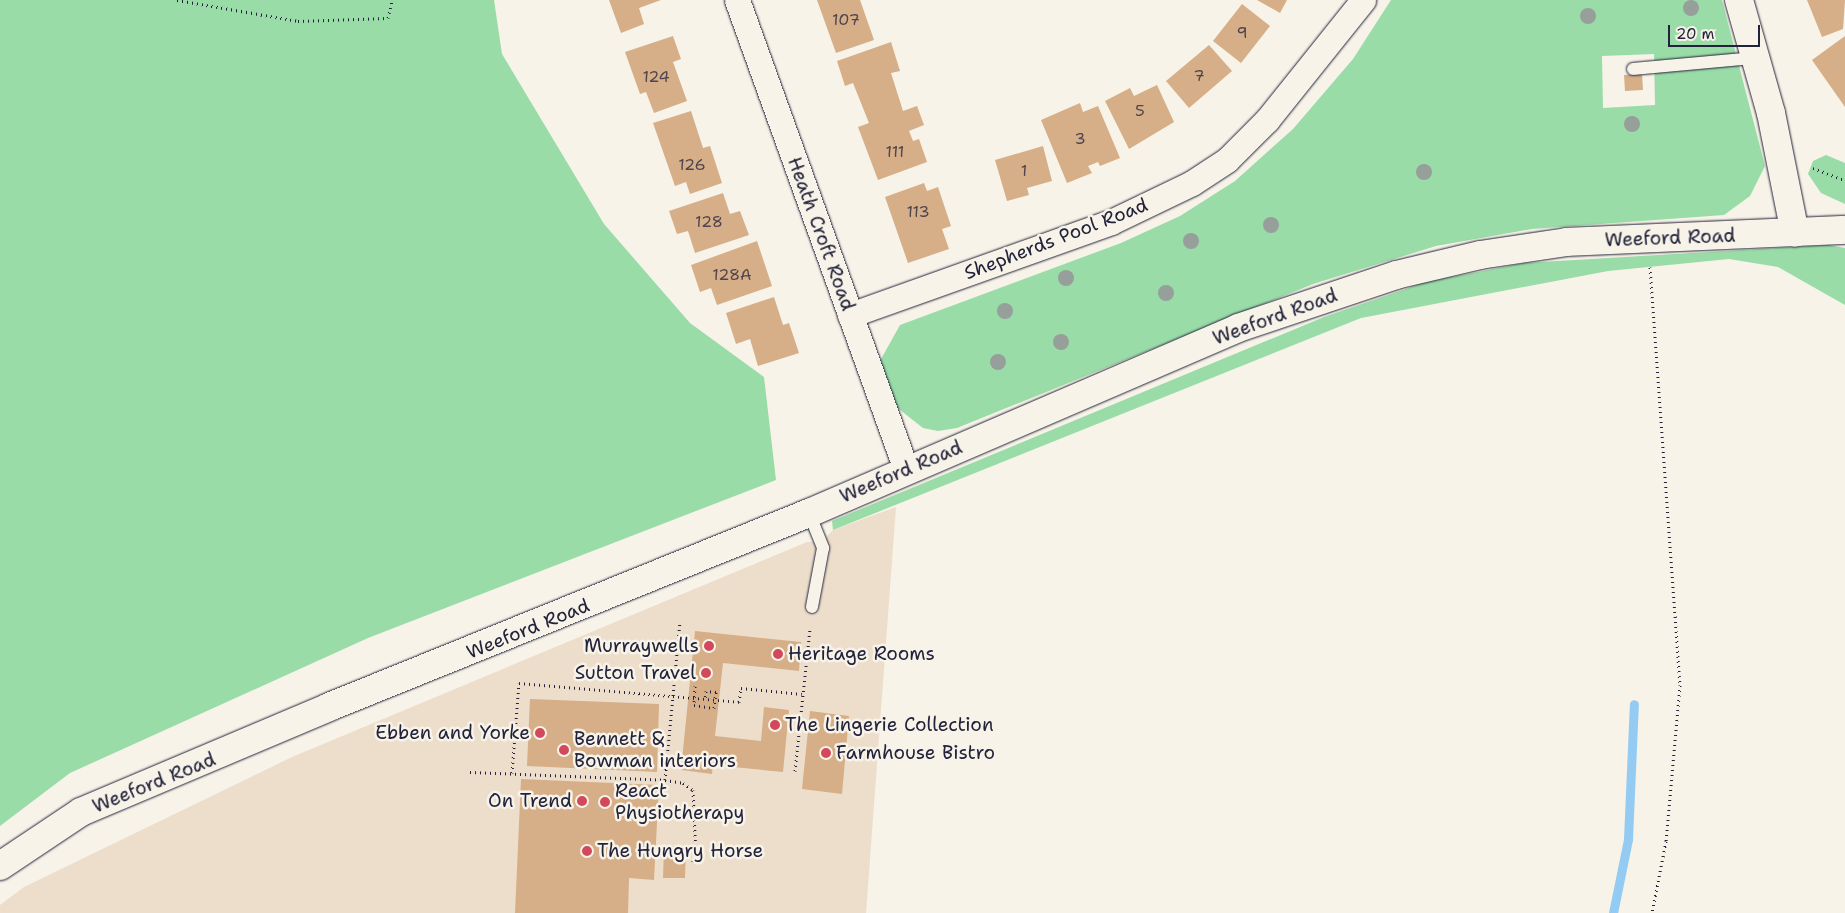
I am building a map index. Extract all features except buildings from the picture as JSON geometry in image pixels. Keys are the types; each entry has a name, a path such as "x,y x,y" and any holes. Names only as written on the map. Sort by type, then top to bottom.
{"street":[{"name":"Heath Croft Road","path":"737,0 906,469"},
{"name":"Shepherds Pool Road","path":"850,315 1111,222 1192,184 1228,160 1267,120 1362,0"},
{"path":"1739,0 1772,113 1795,233"},
{"name":"Weeford Road","path":"0,866 81,812 329,707 809,512 1238,328 1396,276 1480,255 1567,242 1845,230"}],"lane":[{"path":"1633,69 1755,58"},
{"path":"809,512 823,548 812,607"}],"path":[{"path":"177,0 298,21 388,18 392,0"},
{"path":"1645,240 1653,281 1680,685 1666,841 1652,913"},
{"path":"795,771 812,607"},
{"path":"665,780 670,696 680,621"},
{"path":"512,773 519,684 739,702 741,688 802,694"},
{"path":"695,686 694,705 714,708 716,692 706,691 705,699"},
{"path":"470,772 665,780 683,783 693,790 696,857 692,862"}],"shaded area":[{"path":"896,507 866,913 0,913 0,905 24,887 292,757 807,542 822,541 833,530"}],"green space":[{"path":"0,0 494,0 502,54 604,224 690,323 764,377 776,480 368,638 70,773 0,826"},
{"path":"1391,0 1722,0 1765,166 1750,196 1724,215 1532,229 1436,246 1313,284 957,428 938,431 923,428 895,406 882,373 881,359 900,325 1121,243 1180,216 1235,181 1293,129 1353,59","holes":["1654,54 1655,105 1603,108 1602,56"]},
{"path":"1826,155 1845,163 1845,204 1821,193 1808,174 1813,161"},
{"path":"1828,245 1845,248 1845,305 1778,267 1729,259 1608,271 1361,318 833,530 832,521 1324,317 1426,282 1524,263"}],"waterway":[{"path":"1613,913 1628,839 1634,704"}],"place":[{"name":"Murraywells","path":"709,646"},
{"name":"Heritage Rooms","path":"778,654"},
{"name":"Sutton Travel","path":"706,673"},
{"name":"The Lingerie Collection","path":"775,725"},
{"name":"Ebben and Yorke","path":"540,733"},
{"name":"Bennett & Bowman interiors","path":"564,750"},
{"name":"Farmhouse Bistro","path":"826,753"},
{"name":"On Trend","path":"582,801"},
{"name":"React Physiotherapy","path":"605,802"},
{"name":"The Hungry Horse","path":"587,851"}]}
